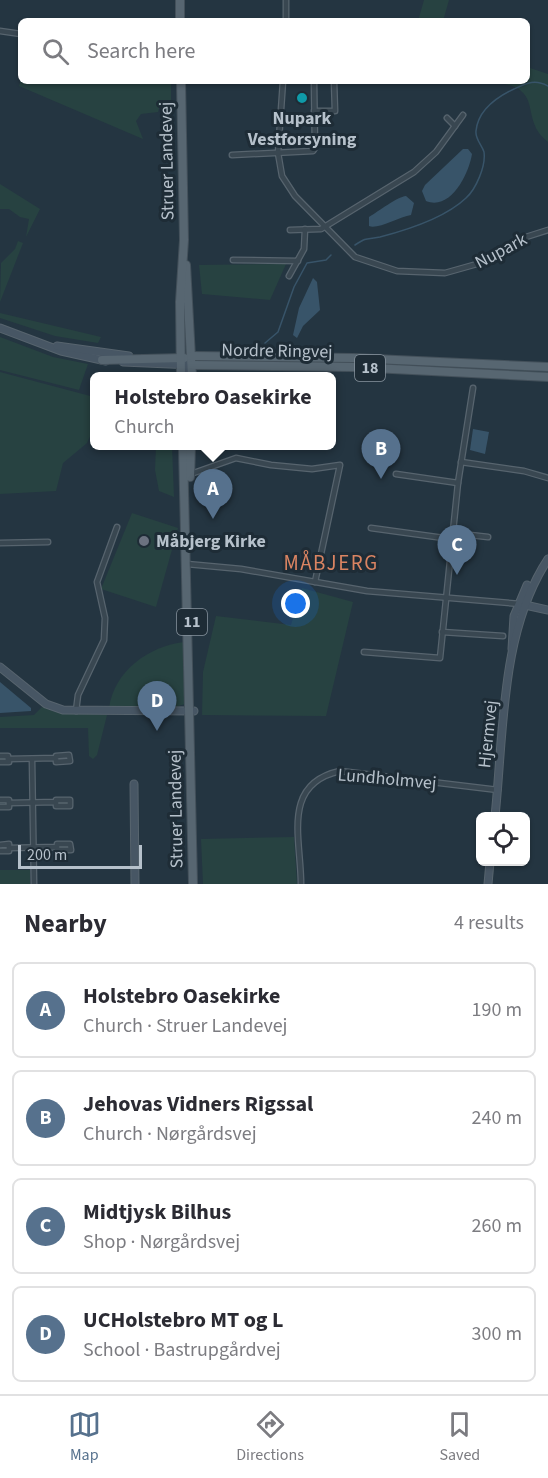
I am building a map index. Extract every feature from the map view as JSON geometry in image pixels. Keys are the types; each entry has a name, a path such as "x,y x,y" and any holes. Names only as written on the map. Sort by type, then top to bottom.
{"main road":[{"path":"180,0 180,18"},
{"name":"Struer Landevej","path":"181,84 186,362"},
{"name":"Struer Landevej","path":"184,240 181,288 186,362"},
{"name":"Nordre Ringvej","path":"186,362 269,357 462,362 548,367"},
{"path":"102,360 186,362"},
{"name":"Nordre Ringvej","path":"186,362 203,366 353,367 548,377"},
{"name":"Struer Landevej","path":"184,450 188,475"},
{"name":"Struer Landevej","path":"191,450 188,475 194,884"}],"street":[{"path":"286,0 286,18"},
{"path":"0,31 18,34"},
{"name":"Nupark","path":"283,84 278,153 282,176 289,187 348,251 360,260 389,270 420,274 465,269 501,254 526,237 548,230"},
{"path":"232,155 313,151 315,148 314,84"},
{"path":"314,111 335,111 334,84"},
{"path":"290,230 326,226 414,172 436,152 463,115"},
{"path":"447,118 455,126"},
{"path":"289,276 305,247 305,229"},
{"path":"233,260 297,261"},
{"name":"Nordre Ringvej","path":"0,328 61,351 102,360"},
{"name":"Nordre Ringvej","path":"11,332 54,345 100,354 186,362"},
{"path":"364,652 440,658 451,539 473,388"},
{"path":"188,475 236,458 271,465 312,469 340,465 315,582"},
{"path":"461,462 524,471 548,478"},
{"path":"396,474 458,483"},
{"path":"76,711 78,695 104,640 105,618 97,582 117,526"},
{"path":"371,528 451,539"},
{"path":"452,532 488,537"},
{"path":"0,543 48,542"},
{"name":"Hjermvej","path":"495,812 512,655 522,604 548,552"},
{"name":"Hjermvej","path":"522,604 548,559"},
{"path":"189,564 241,569 367,591 522,604 548,610"},
{"path":"442,632 504,636"},
{"path":"0,667 46,704 76,711 191,711"},
{"path":"0,756 8,756 8,759 56,758"},
{"path":"0,762 9,762 8,759"},
{"path":"32,759 34,884"},
{"name":"Lundholmvej","path":"301,884 298,813 300,800 317,779 340,771 498,790"},
{"path":"134,784 135,884"},
{"path":"0,800 9,800 9,803 56,802"},
{"path":"0,807 9,807 9,803"},
{"path":"0,844 9,844 9,848"},
{"path":"0,851 9,851 9,848 57,847"},
{"path":"488,884 490,866"}],"green space":[{"path":"424,0 449,0 444,18 419,18"},
{"path":"530,68 548,74 548,142 536,128 526,96 515,87 504,84 530,84"},
{"path":"20,84 171,84 171,100 161,100 158,112 141,114 136,121 143,139 19,86"},
{"path":"0,184 40,209 26,237 29,219 20,217 9,209 0,209"},
{"path":"18,241 23,243 0,302 1,263 15,249"},
{"path":"286,264 270,300 202,294 199,265"},
{"path":"0,313 101,337 98,343 55,336 0,318"},
{"path":"0,337 53,357 88,364 79,390 0,370"},
{"path":"0,372 90,396 90,436 87,443 63,463 56,491 0,494"},
{"path":"156,450 172,450 174,497 159,491 155,470"},
{"path":"132,513 178,528 156,607 101,589"},
{"path":"302,588 353,602 326,716 202,715 203,672 216,616 291,625"},
{"path":"184,642 185,704 175,707 109,708 118,683 135,663 158,649"},
{"path":"42,707 55,712 107,715 97,755 93,759 89,756 88,728 0,728 0,717 34,715"},
{"path":"294,837 297,884 203,884 201,839"},
{"path":"0,870 30,870 30,884 0,884"}],"water":[{"path":"463,149 468,149 472,154 463,180 451,196 443,201 435,203 426,201 422,191 425,185"},
{"path":"406,196 414,203 411,215 377,226 369,226 369,217"},
{"path":"313,278 317,282 320,310 303,326 297,338 293,335 299,308"},
{"path":"473,429 489,432 485,454 470,450"},
{"path":"0,682 31,708 31,711 0,713"}],"waterway":[{"path":"530,83 535,82 548,86"},
{"path":"355,245 365,239 414,227 448,212 466,198 482,170 484,152 476,131 480,117 489,105 501,96 527,84"},
{"path":"265,343 278,332 294,287 307,263 326,260 331,255"}],"place":[{"name":"Nupark Vestforsyning","path":"302,98"},
{"name":"Jehovas Vidners Rigssal","path":"381,479"},
{"name":"Holstebro Oasekirke","path":"213,519"},
{"name":"Måbjerg Kirke","path":"144,541"},
{"name":"Midtjysk Bilhus","path":"457,575"},
{"name":"UCHolstebro MT og L","path":"157,731"}],"district":[{"name":"MÅBJERG","path":"331,563"}]}
